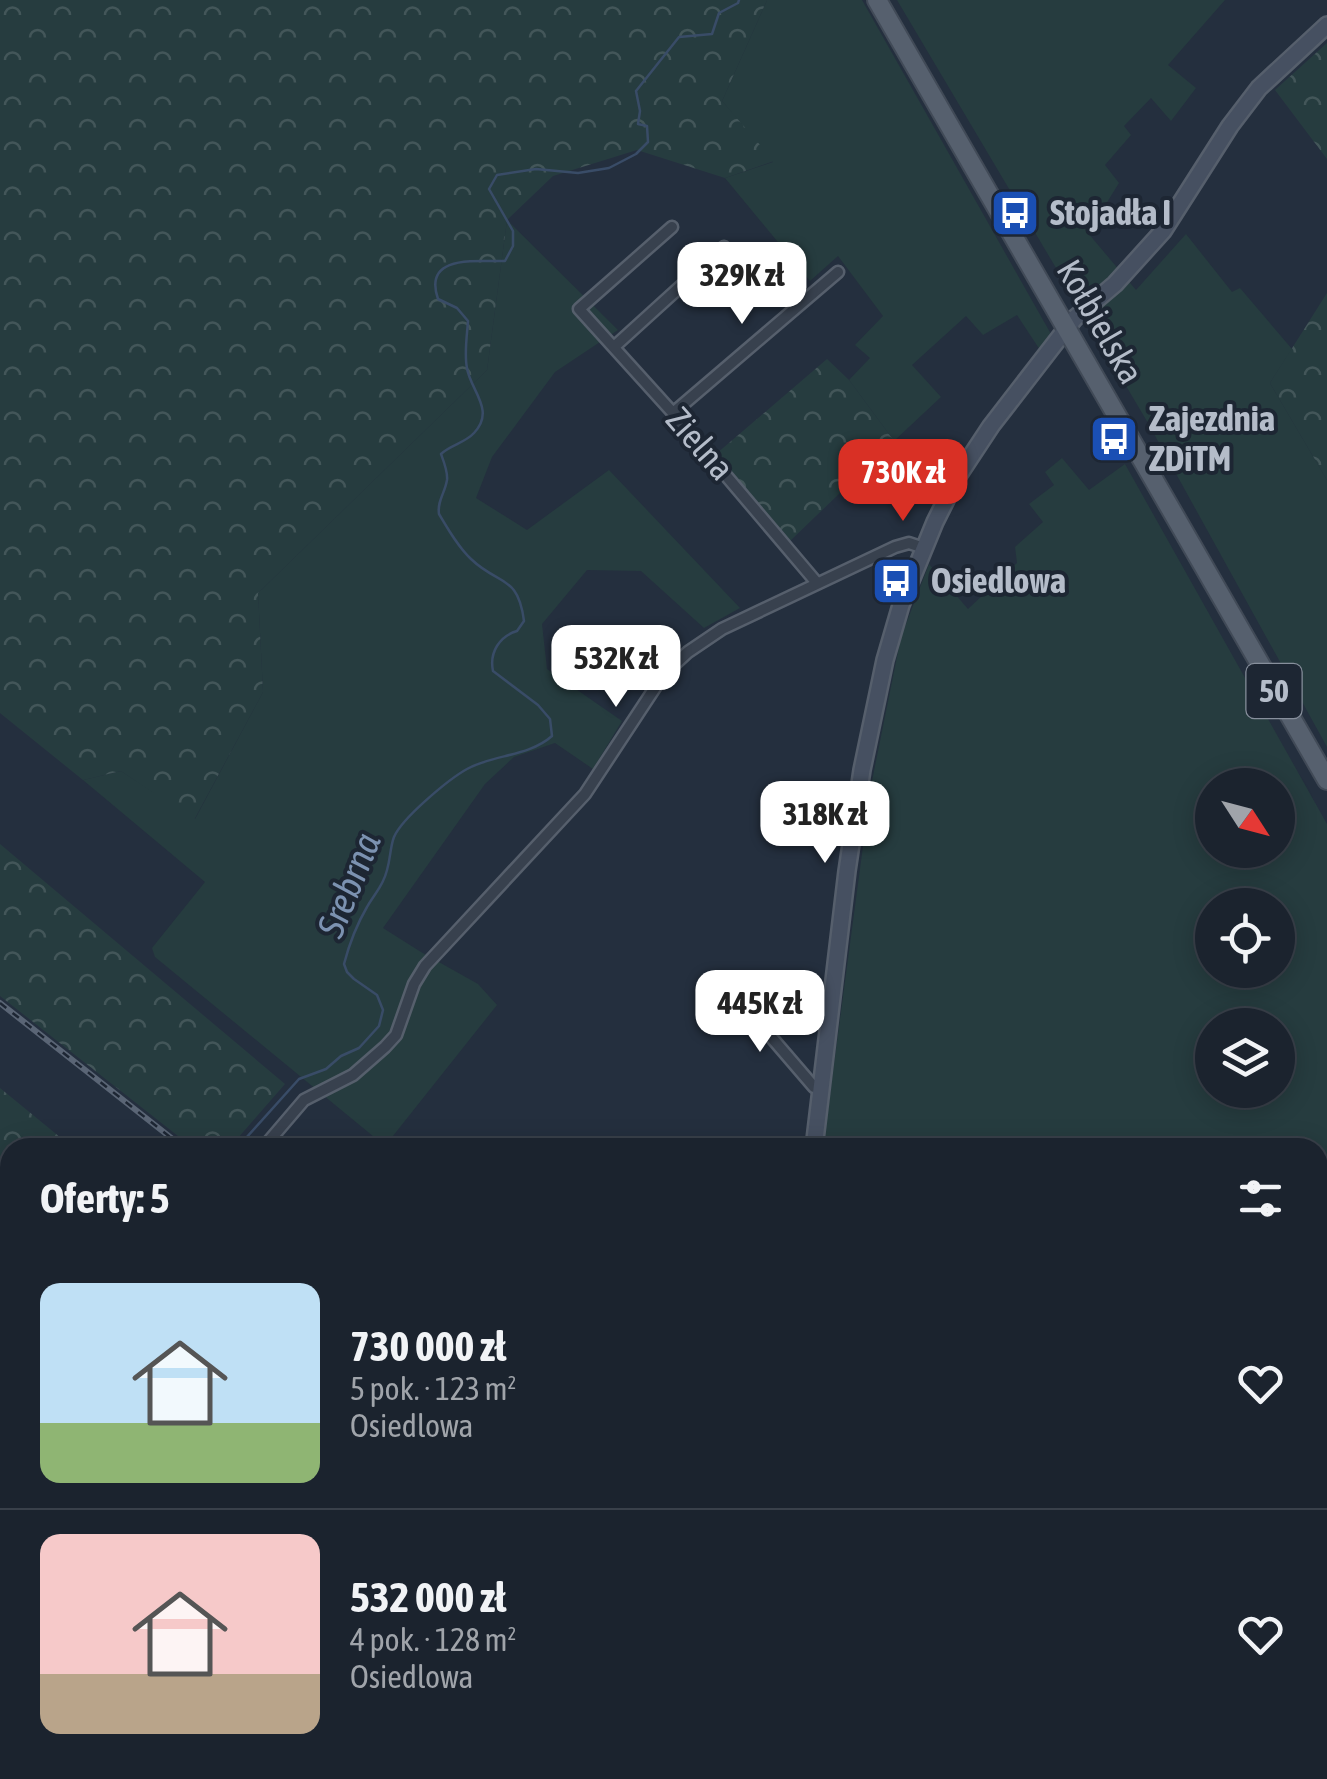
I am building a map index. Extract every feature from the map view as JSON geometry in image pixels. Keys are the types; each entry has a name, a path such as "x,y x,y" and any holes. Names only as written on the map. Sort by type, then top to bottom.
{"main road":[{"name":"Kołbielska","path":"877,0 1327,780"}],"street":[{"path":"815,1138 862,770 885,660 901,606 943,506 970,458 1066,328 1115,284 1163,231 1259,88 1327,25"},
{"name":"Zielna","path":"672,226 579,309 817,583"},
{"path":"615,346 724,247"},
{"path":"673,413 838,272"},
{"path":"272,1138 304,1100 353,1075 396,1035 414,984 425,966 585,794 664,674 688,652 722,629 899,545 909,543 924,548"},
{"path":"723,981 814,1087 822,1089"}],"green space":[{"path":"0,0 767,0 722,101 774,161 725,178 637,150 553,176 507,220 487,370 258,593 263,692 194,820 121,771 83,780 0,713"},
{"path":"767,0 862,0 1051,334 1040,350 1017,315 983,335 966,316 912,365 941,397 894,441 849,380 870,358 855,345 883,316 838,256 810,281 725,178 773,162 722,101"},
{"path":"897,0 1225,0 1168,65 1196,88 1171,121 1151,98 1124,126 1131,135 1105,165 1119,183 1088,233 1136,290 1186,234 1232,292 1240,288 1292,349 1270,383 1327,480 1327,747 1148,423"},
{"path":"1327,43 1327,159 1275,90"},
{"path":"507,220 618,330 555,372 492,457 476,498 527,530 609,470 740,608 704,628 641,571 587,570 542,624 547,669 622,721 593,769 555,743 514,757 485,784 383,928 478,984 497,1005 391,1138 375,1138 155,957 152,948 205,882 83,780 121,771 195,819 263,692 258,593 487,370"},
{"path":"1327,293 1327,480 1270,383"},
{"path":"827,359 849,380 894,441 790,541 716,454"},
{"path":"1062,458 1089,490 1125,464 1327,824 1327,1138 824,1138 871,786 901,637 929,564 968,609 1017,563 1015,547 1043,522 1029,504 1054,485 1045,472"},
{"path":"0,844 285,1084 238,1138 181,1138 0,996"},
{"path":"0,1088 61,1138 0,1138"}],"waterway":[{"name":"Srebrna","path":"246,1138 299,1079 326,1069 359,1048 379,1026 383,1010 377,995 354,979 344,964 360,920 386,875 392,842 399,829 427,800 467,769 532,748 552,736 550,719 538,705 493,671 497,646 524,621 517,595 506,582 466,554 439,514 447,477 441,454 470,436 483,416 466,363 468,321 457,308 438,299 438,274 456,263 505,261 513,246 513,231 489,189 497,175 536,169 578,173 609,168 636,154 648,142 647,126 638,124 636,91 679,37 712,34 719,13 739,0"}],"railway":[{"path":"0,1003 171,1138"}],"place":[{"name":"Stojadła I","path":"1015,213"},
{"name":"Zajezdnia ZDiTM","path":"1114,439"},
{"name":"Osiedlowa","path":"896,581"}]}
